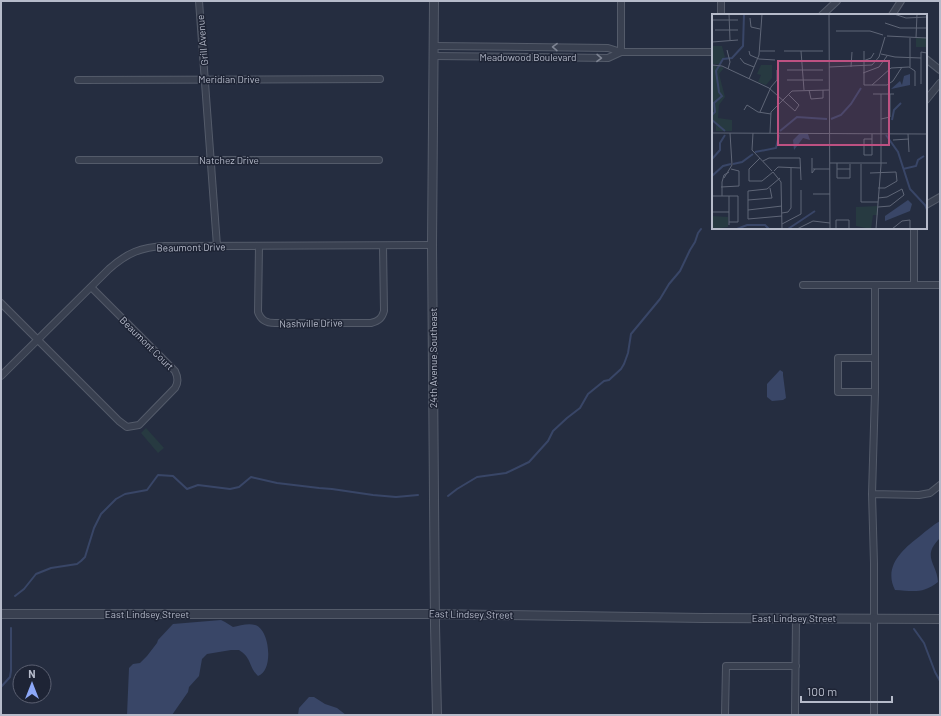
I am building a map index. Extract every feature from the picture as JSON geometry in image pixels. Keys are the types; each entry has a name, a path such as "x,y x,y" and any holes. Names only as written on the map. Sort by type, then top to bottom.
{"street":[{"name":"Grill Avenue","path":"199,1 217,246"},
{"name":"24th Avenue Southeast","path":"434,1 432,245 434,614 437,715"},
{"path":"621,1 621,52"},
{"path":"721,14 721,1 727,1"},
{"path":"823,14 837,1"},
{"path":"893,14 901,1"},
{"name":"Meadowood Boulevard","path":"434,46 608,48 621,52 712,52"},
{"name":"Meadowood Boulevard","path":"434,56 608,58 621,52"},
{"path":"927,60 940,70"},
{"name":"Meridian Drive","path":"78,80 380,79"},
{"path":"927,99 940,83"},
{"name":"Natchez Drive","path":"79,160 379,160"},
{"path":"927,204 940,197"},
{"path":"914,229 914,285"},
{"name":"Beaumont Drive","path":"1,376 118,260 136,251 153,247 432,245"},
{"name":"Nashville Drive","path":"258,246 259,316 264,321 271,323 371,323 381,318 384,311 383,246"},
{"path":"803,285 940,285"},
{"path":"874,715 872,494 875,392 875,285"},
{"name":"Beaumont Court","path":"38,340 124,425 131,427 139,425 176,388 178,382 177,375 175,371 92,287"},
{"path":"1,303 38,340"},
{"path":"875,358 838,358 838,392 875,392"},
{"path":"872,494 919,495 930,493 940,485"},
{"name":"East Lindsey Street","path":"1,614 434,614 874,619 940,618"},
{"path":"795,715 796,618"},
{"path":"725,715 726,666 796,666"}],"shaded area":[{"path":"146,428 164,448 158,453 141,433"}],"water":[{"path":"780,370 783,372 786,398 783,400 772,401 767,397 767,384"},
{"path":"940,521 940,538 934,545 931,555 938,582 933,586 918,591 895,590 891,573 893,566 901,552"},
{"path":"221,620 233,627 249,624 260,628 267,642 268,650 268,659 263,673 258,676 246,656 239,650 207,654 202,659 199,676 189,687 188,692 172,715 127,715 129,668 133,664 140,663 147,656 158,640 173,624"},
{"path":"309,697 314,697 325,704 337,708 346,715 298,715 299,708"}],"waterway":[{"path":"448,496 477,477 506,473 529,462 548,441 553,431 580,408 588,394 604,381 609,380 621,369 628,353 631,334 660,299 669,284 680,271 701,229"},
{"path":"15,596 24,589 36,574 51,568 77,564 81,561 85,557 94,528 101,514 116,499 125,494 147,490 158,475 173,476 187,489 198,485 230,489 239,487 251,477 277,483 373,495 396,497 418,495"},
{"path":"1,687 10,677 11,628"},
{"path":"914,629 924,643 940,681"}]}
